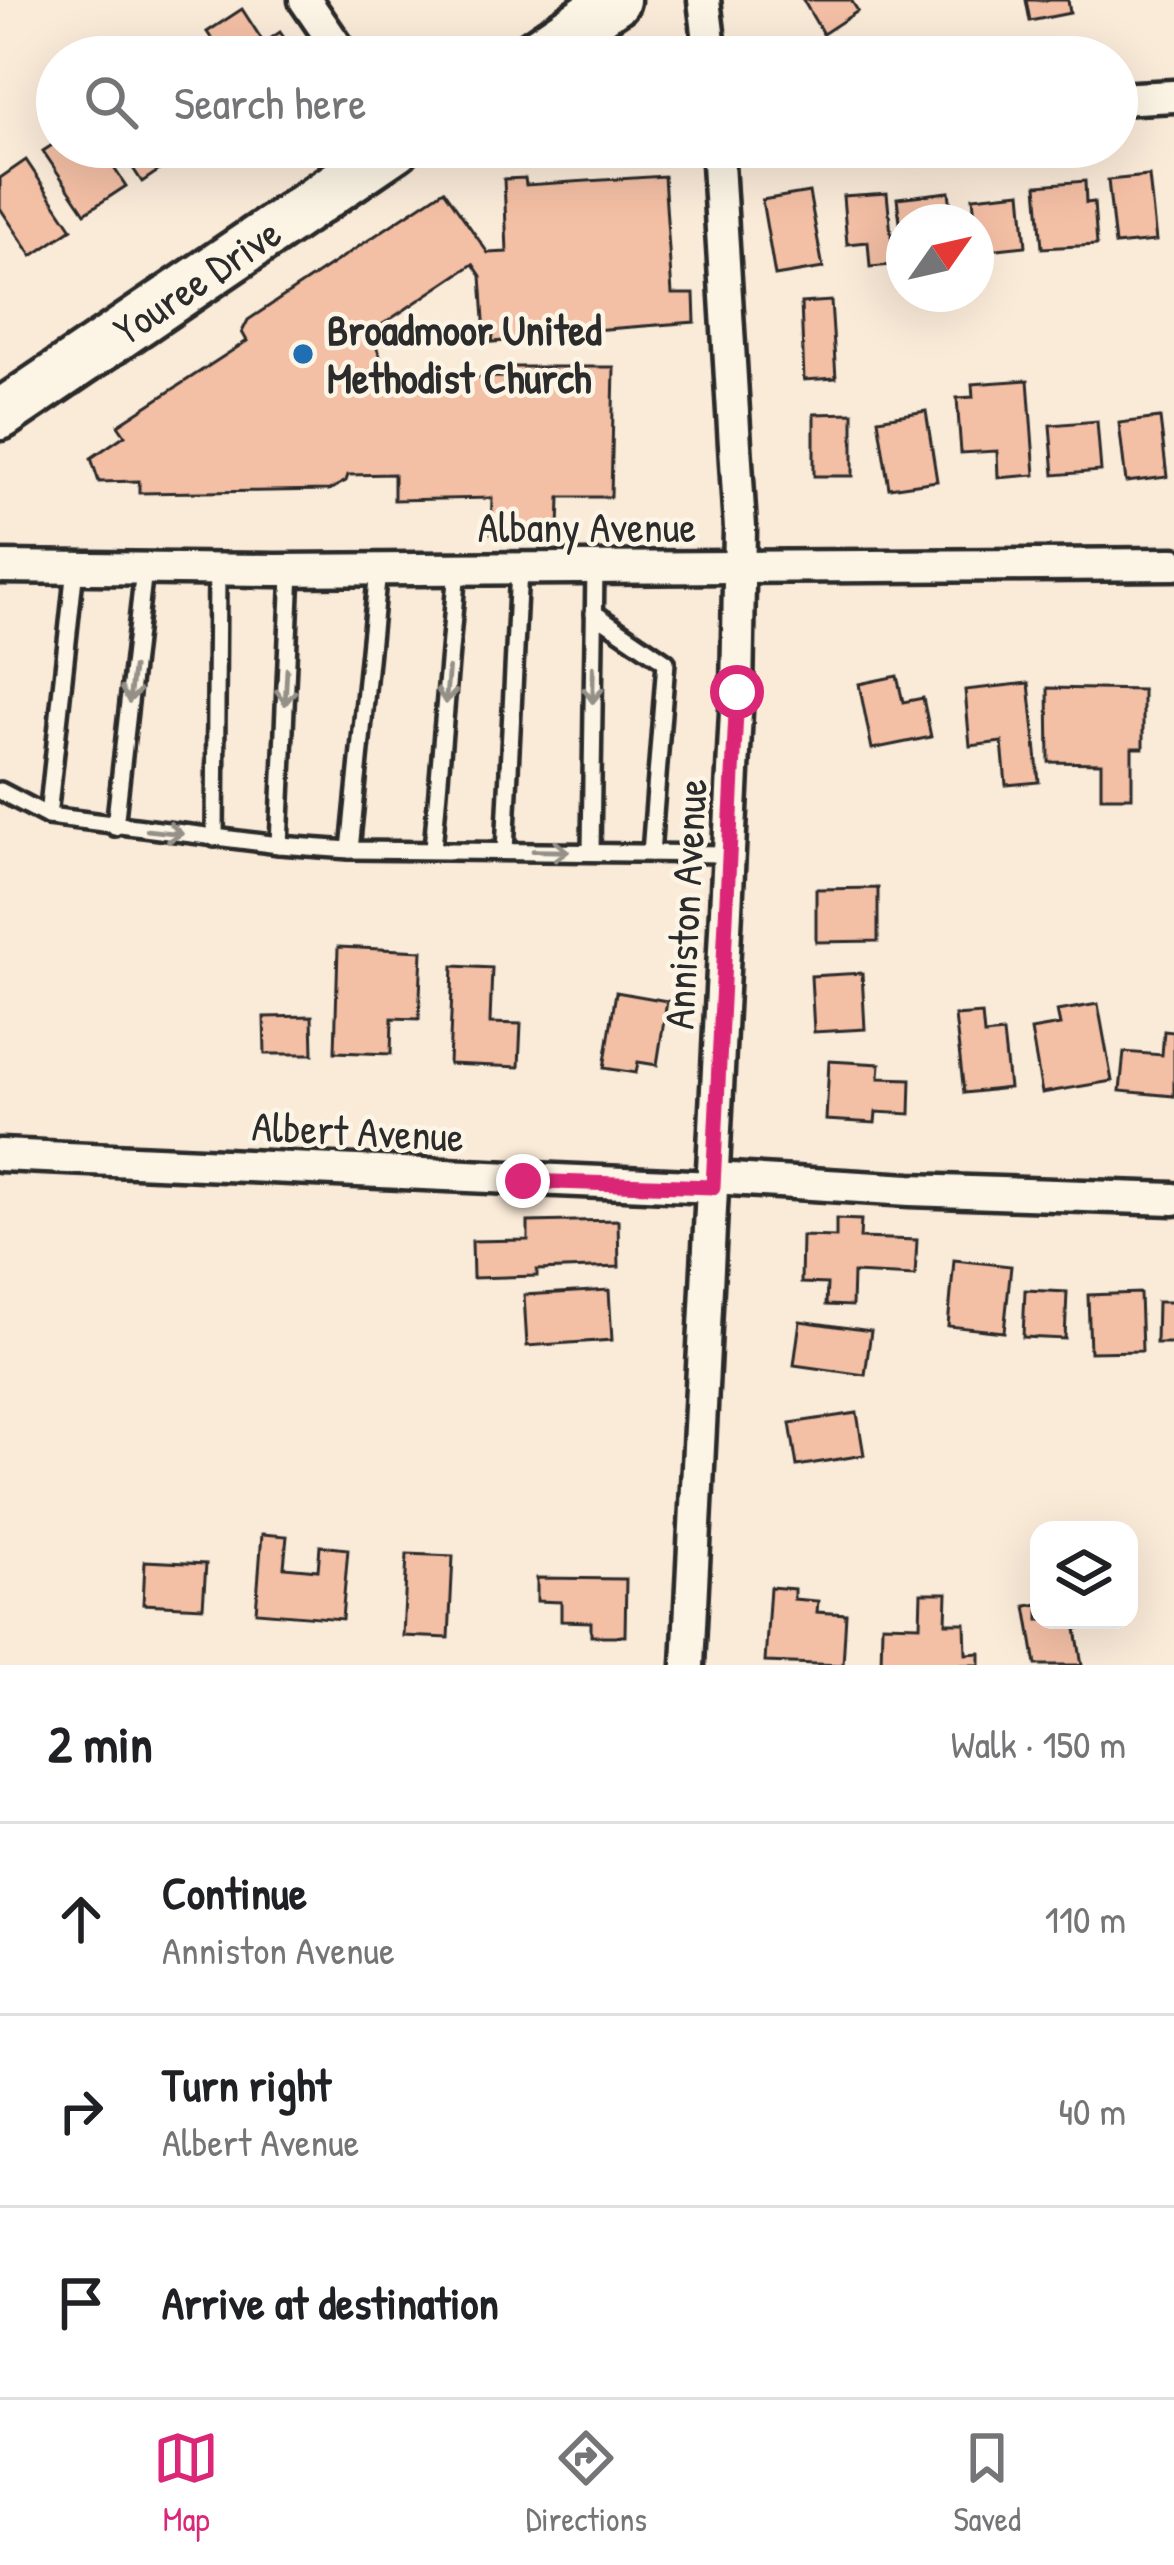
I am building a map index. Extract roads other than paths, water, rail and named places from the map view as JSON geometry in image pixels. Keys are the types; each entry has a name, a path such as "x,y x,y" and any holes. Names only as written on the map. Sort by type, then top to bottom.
{"main road":[{"path":"562,36 615,0"},
{"name":"Youree Drive","path":"0,415 364,168"}],"street":[{"path":"305,0 330,36"},
{"path":"704,0 708,36"},
{"path":"1138,98 1174,96"},
{"name":"Anniston Avenue","path":"688,1665 739,568 718,168"},
{"name":"Albany Avenue","path":"0,570 1174,564"},
{"name":"Albert Avenue","path":"0,1155 1174,1199"}],"lane":[{"path":"49,816 75,568"},
{"path":"591,852 595,568"},
{"path":"115,827 144,569"},
{"path":"433,849 458,569"},
{"path":"505,850 519,569"},
{"path":"215,838 217,570"},
{"path":"279,844 291,570"},
{"path":"350,850 378,570"},
{"path":"594,613 666,662 651,853"},
{"path":"0,791 49,816 279,844 350,850 729,854"}],"place":[{"name":"Broadmoor United Methodist Church","path":"303,354"}]}
